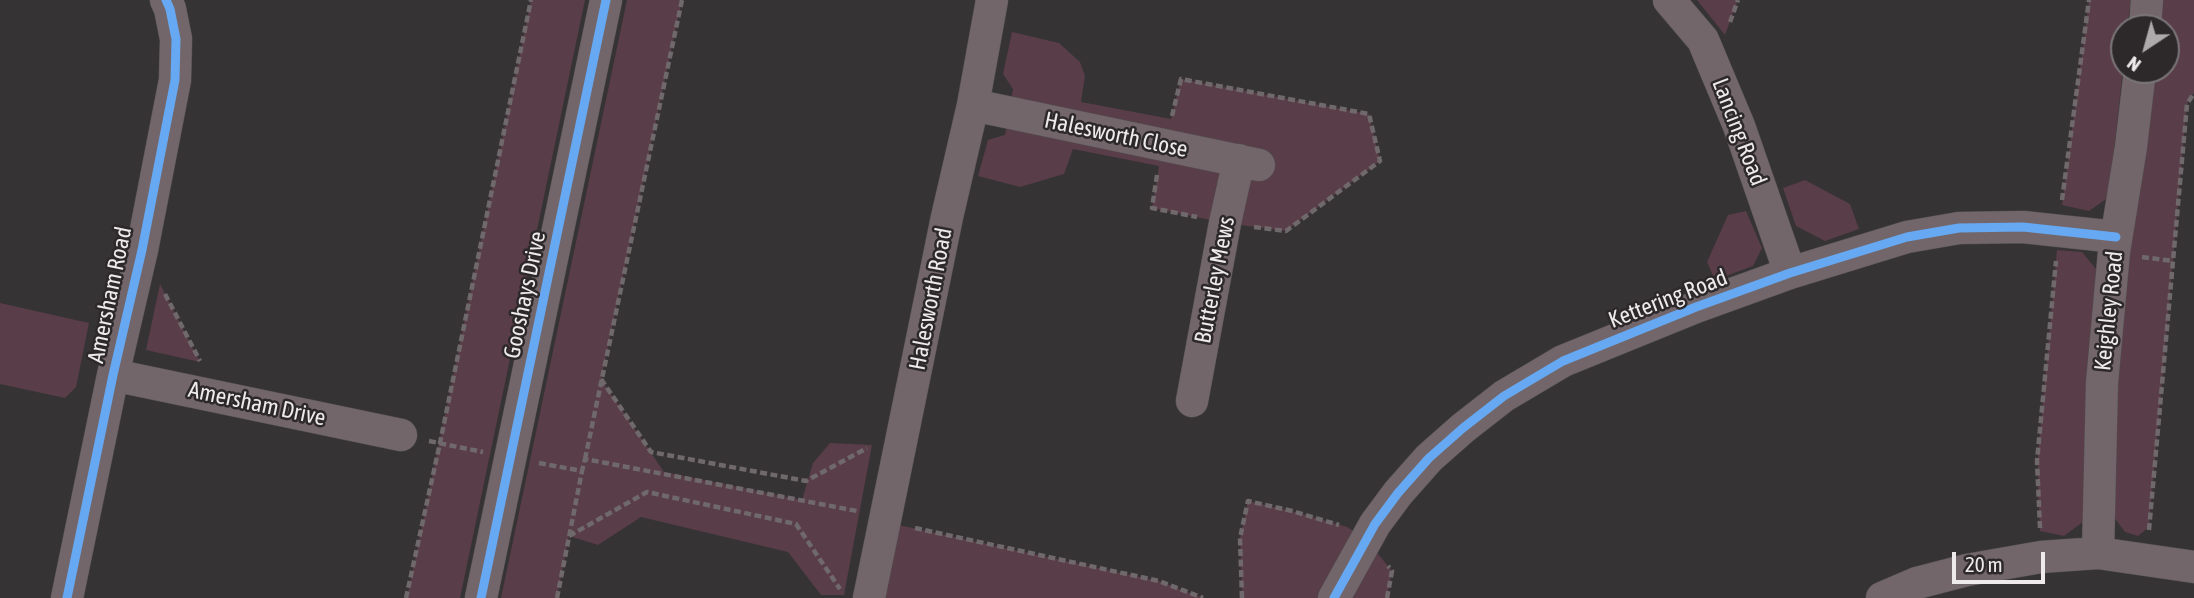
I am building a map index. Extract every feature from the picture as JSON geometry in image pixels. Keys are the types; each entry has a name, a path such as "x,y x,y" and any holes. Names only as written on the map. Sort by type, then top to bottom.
{"street":[{"name":"Amersham Road","path":"67,598 113,374 142,250 175,80 176,39 166,0"},
{"name":"Gooshays Drive","path":"481,598 606,0"},
{"name":"Halesworth Road","path":"857,597 885,519 947,217 973,105 992,0"},
{"name":"Lancing Road","path":"1669,0 1703,40 1739,126 1790,273"},
{"name":"Keighley Road","path":"2098,553 2102,383 2116,237 2138,84"},
{"name":"Halesworth Close","path":"973,105 1249,163"},
{"name":"Butterley Mews","path":"1192,401 1225,223 1249,163"},
{"name":"Kettering Road","path":"1334,598 1366,540 1398,493 1429,458 1504,396 1575,356 1696,307 1790,273 1907,237 1959,229 2023,227 2116,237"},
{"name":"Amersham Drive","path":"113,374 401,435"},
{"path":"1882,598 1917,583 1966,570 2041,557 2098,553 2194,567"}],"path":[{"path":"406,598 531,0"},
{"path":"557,598 682,0"},
{"path":"2041,557 2037,461 2058,230 2089,0"},
{"path":"2146,559 2187,104 2194,93"},
{"path":"142,250 219,396"},
{"path":"601,379 651,452 806,481 905,428"},
{"path":"401,435 582,471"},
{"path":"585,459 664,472 885,519 1159,581 1202,598"},
{"path":"569,536 647,492 796,524 857,597"},
{"path":"1242,598 1240,538 1248,501 1347,527 1366,540"}],"shaded area":[{"path":"531,0 585,0 460,598 407,598"},
{"path":"627,0 682,0 601,379 664,472 802,500 813,463 830,443 872,445 844,595 821,595 788,552 641,517 598,545 569,536 557,598 501,598"},
{"path":"1697,0 1738,0 1725,35"},
{"path":"2089,0 2131,0 2129,14 2110,14 2110,84 2121,84 2109,197 2089,211 2062,205"},
{"path":"2161,0 2194,0 2194,93 2187,104 2149,527 2138,536 2125,532 2113,516 2113,390 2147,84 2180,84 2180,14 2158,14"},
{"path":"1012,32 1059,43 1080,62 1085,76 1081,102 1171,119 1181,79 1369,114 1380,161 1286,231 1225,223 1152,208 1159,166 1073,149 1064,174 1020,187 978,176 988,140 1005,135 1013,89 1003,74"},
{"path":"1805,180 1850,204 1859,229 1825,241 1796,226 1783,188"},
{"path":"1746,211 1762,248 1753,266 1715,280 1707,262 1728,215"},
{"path":"2057,250 2082,252 2096,269 2084,521 2064,536 2040,531 2038,493 2038,454"},
{"path":"160,284 200,362 146,350"},
{"path":"0,303 89,323 76,387 65,398 0,384"},
{"path":"1248,501 1347,527 1366,539 1392,571 1387,598 1242,598 1240,538"},
{"path":"894,524 1159,581 1203,598 881,598"}],"cycle path":[{"path":"67,598 142,250 175,80 176,39 166,0"},
{"path":"481,598 606,0"},
{"path":"1334,598 1375,524 1429,458 1504,396 1563,361 1696,307 1790,273 1907,237 1959,228 2023,227 2116,237"}]}
